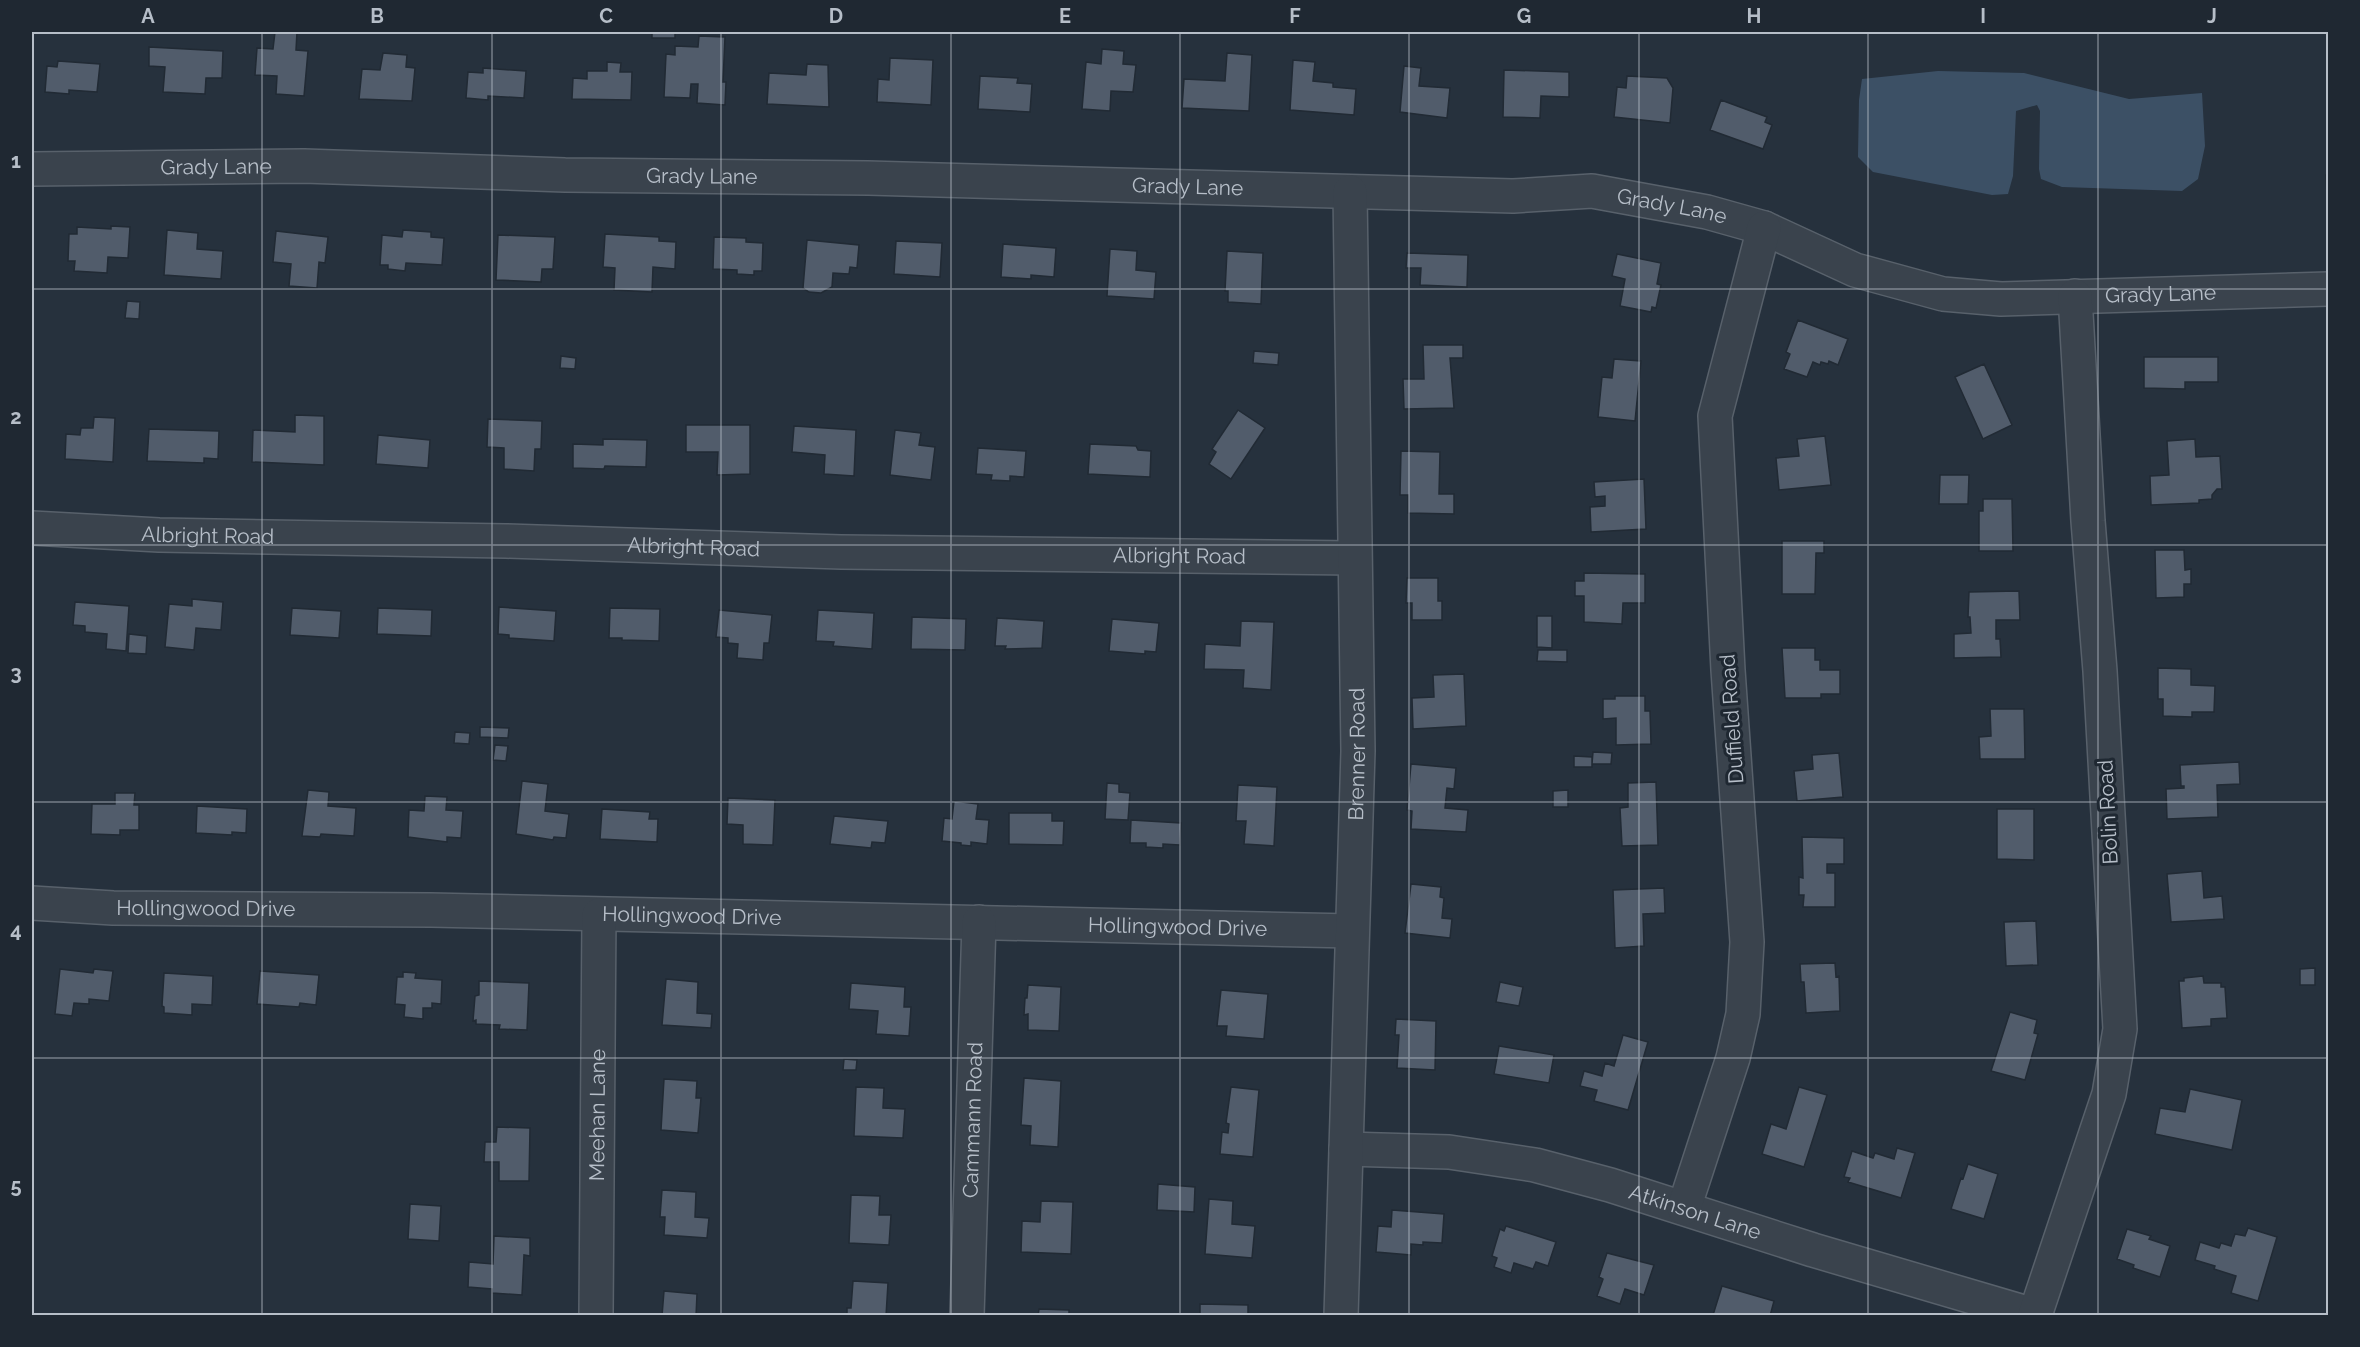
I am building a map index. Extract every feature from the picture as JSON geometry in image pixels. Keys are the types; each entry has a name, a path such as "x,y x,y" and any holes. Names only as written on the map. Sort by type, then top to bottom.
{"street":[{"name":"Grady Lane","path":"32,169 304,166 565,175 868,178 1513,196 1592,191 1661,202 1764,228 1855,270 1943,294 2001,299 2328,289"},
{"name":"Brenner Road","path":"1341,1316 1358,751 1350,192"},
{"name":"Duffield Road","path":"1684,1208 1733,1058 1743,1014 1747,942 1715,416 1764,228"},
{"name":"Bolin Road","path":"2036,1315 2109,1094 2120,1029 2100,671 2088,521 2075,296"},
{"name":"Albright Road","path":"32,528 159,535 494,541 842,552 1354,558"},
{"name":"Hollingwood Drive","path":"32,903 113,908 431,910 1352,931"},
{"name":"Meehan Lane","path":"596,1316 598,915"},
{"name":"Cammann Road","path":"967,1316 979,922"},
{"name":"Atkinson Lane","path":"1346,1149 1449,1152 1535,1165 1610,1185 1814,1250 2036,1315"}],"water":[{"path":"1938,71 2024,73 2129,99 2202,93 2205,146 2198,179 2182,191 2062,187 2041,179 2039,169 2040,111 2037,105 2016,111 2013,176 2008,194 1992,195 1873,172 1858,157 1859,100 1862,79"}],"building":[{"path":"275,32 297,32 296,50 308,51 304,96 276,94 277,76 255,75 257,48 273,49"},
{"path":"652,32 675,32 675,38 652,38"},
{"path":"699,36 725,37 723,82 726,82 725,105 697,103 698,84 691,84 690,98 664,97 666,54 675,55 675,46 698,47"},
{"path":"149,47 223,51 222,78 206,78 205,94 163,92 165,67 149,66"},
{"path":"1102,49 1124,51 1123,64 1136,65 1133,92 1111,91 1110,111 1082,109 1086,62 1101,64"},
{"path":"383,53 407,55 406,67 415,68 412,101 359,99 362,69 380,70"},
{"path":"1227,53 1252,55 1249,111 1182,108 1184,79 1225,81"},
{"path":"890,58 933,60 931,105 877,102 878,79 889,80"},
{"path":"1293,60 1315,62 1313,81 1333,83 1333,87 1356,89 1354,115 1290,110"},
{"path":"58,61 100,64 97,92 69,90 69,94 45,92 47,66 57,67"},
{"path":"607,62 621,63 620,72 632,72 631,100 572,99 573,78 587,79 587,71 607,71"},
{"path":"807,64 828,65 829,107 767,104 769,73 806,75"},
{"path":"1404,66 1421,68 1419,86 1450,88 1447,118 1400,112"},
{"path":"483,68 526,71 524,98 488,96 488,100 466,98 468,72 483,73"},
{"path":"1504,70 1569,72 1569,97 1541,96 1540,118 1503,117"},
{"path":"980,76 1018,78 1017,83 1032,84 1030,112 978,109"},
{"path":"1627,76 1667,78 1673,88 1670,123 1614,117 1617,87 1626,88"},
{"path":"1721,100 1767,117 1765,122 1772,125 1763,149 1710,130"},
{"path":"2326,175 2328,175 2328,213"},
{"path":"111,226 130,227 128,258 108,257 107,273 74,271 75,261 68,261 69,234 77,234 77,227 111,229"},
{"path":"167,230 198,233 197,249 223,251 221,279 164,275"},
{"path":"403,230 431,232 431,237 444,238 442,265 406,263 405,271 388,269 388,265 380,265 382,235 402,237"},
{"path":"276,231 328,237 325,263 319,262 317,288 289,286 291,264 273,262"},
{"path":"605,234 659,237 659,241 676,242 675,269 653,267 652,292 614,290 615,268 603,267"},
{"path":"498,235 555,237 553,269 542,269 541,282 496,280"},
{"path":"714,237 746,238 746,242 763,243 762,271 754,271 754,275 737,274 737,270 713,269"},
{"path":"807,240 859,245 857,268 850,267 849,274 833,273 832,287 821,293 809,292 803,288"},
{"path":"896,241 942,243 940,277 894,274"},
{"path":"1003,244 1056,248 1054,277 1031,275 1031,279 1001,277"},
{"path":"1110,249 1137,251 1136,270 1156,272 1154,299 1107,296"},
{"path":"1227,251 1263,253 1261,304 1228,302 1228,291 1225,291"},
{"path":"1407,253 1468,255 1467,287 1420,285 1421,268 1406,268"},
{"path":"1617,254 1661,263 1657,284 1661,285 1656,308 1652,307 1651,312 1620,306 1625,279 1612,276"},
{"path":"127,301 140,302 139,319 125,318"},
{"path":"1798,320 1848,339 1838,365 1829,361 1828,364 1821,362 1820,365 1813,362 1807,377 1784,369 1790,354 1786,352"},
{"path":"1423,345 1463,345 1463,358 1450,358 1454,408 1404,409 1403,379 1424,379"},
{"path":"1254,351 1279,353 1278,365 1253,363"},
{"path":"561,356 576,358 575,369 560,368"},
{"path":"2144,357 2218,357 2218,382 2185,382 2185,389 2144,388"},
{"path":"1614,359 1641,361 1635,421 1598,417 1602,377 1612,378"},
{"path":"1984,364 2012,425 1983,439 1955,377"},
{"path":"1238,410 1265,428 1231,479 1209,464 1216,452 1212,449"},
{"path":"295,415 324,416 324,465 252,462 253,430 295,432"},
{"path":"94,417 115,418 113,462 65,459 66,434 80,435 81,428 93,428"},
{"path":"488,419 542,421 541,449 535,449 534,471 504,469 504,448 487,447"},
{"path":"686,425 750,425 750,474 717,475 718,452 686,452"},
{"path":"794,426 856,430 854,476 824,474 825,455 792,452"},
{"path":"149,429 219,431 218,459 204,458 204,463 147,461"},
{"path":"895,430 921,433 919,445 935,447 931,480 890,475"},
{"path":"378,435 430,440 428,468 376,464"},
{"path":"1825,436 1831,485 1779,490 1776,458 1799,456 1797,439"},
{"path":"603,439 647,440 646,467 573,468 573,444 603,445"},
{"path":"2195,439 2196,457 2220,456 2222,489 2217,489 2212,499 2199,500 2199,503 2151,505 2150,476 2169,475 2167,441"},
{"path":"1090,444 1136,446 1138,450 1151,451 1150,477 1088,474"},
{"path":"978,448 1026,451 1024,477 1010,476 1010,481 991,480 992,475 976,474"},
{"path":"1401,451 1440,452 1439,494 1454,494 1454,514 1408,513 1408,495 1400,495"},
{"path":"1940,475 1969,475 1968,504 1939,504"},
{"path":"1644,479 1646,529 1591,532 1590,507 1605,506 1605,496 1595,497 1594,482"},
{"path":"1983,499 2012,499 2013,551 1979,551 1979,511 1983,511"},
{"path":"1782,541 1824,541 1824,553 1816,553 1815,594 1782,594"},
{"path":"2155,550 2184,550 2185,570 2191,569 2191,584 2184,584 2184,597 2156,598"},
{"path":"1584,573 1645,574 1645,603 1623,603 1622,624 1584,622 1584,596 1575,596 1575,581 1584,581"},
{"path":"1407,578 1438,578 1438,601 1442,601 1442,620 1412,620 1412,603 1406,603"},
{"path":"2019,591 2020,620 1996,620 1996,639 2000,639 2001,657 1954,658 1954,634 1971,633 1970,617 1968,617 1969,592"},
{"path":"192,599 223,602 221,630 196,628 194,650 165,647 169,604 192,606"},
{"path":"75,602 129,606 126,651 106,649 107,634 85,632 85,626 73,625"},
{"path":"499,607 556,611 554,641 509,638 509,635 498,634"},
{"path":"292,608 341,611 339,638 290,635"},
{"path":"378,608 432,610 431,636 377,634"},
{"path":"610,608 660,609 659,641 609,638"},
{"path":"719,610 772,615 769,643 764,643 763,660 737,658 738,644 728,643 728,638 716,637"},
{"path":"818,610 874,613 872,649 833,646 834,642 816,641"},
{"path":"1537,616 1552,616 1552,648 1537,647"},
{"path":"912,617 966,619 965,650 911,649"},
{"path":"997,618 1044,621 1042,648 1005,649 1006,646 995,646"},
{"path":"1112,619 1159,623 1156,652 1145,651 1145,654 1109,651"},
{"path":"1241,621 1274,622 1271,690 1243,688 1244,670 1204,669 1205,644 1240,646"},
{"path":"129,634 147,636 146,654 128,653"},
{"path":"1782,648 1815,648 1815,660 1820,660 1820,670 1840,670 1840,694 1821,694 1821,698 1785,698"},
{"path":"1538,650 1567,650 1567,662 1537,661"},
{"path":"2158,668 2191,669 2191,685 2215,686 2214,712 2192,712 2192,717 2163,716 2163,699 2158,699"},
{"path":"1464,674 1466,726 1413,729 1412,698 1434,697 1433,675"},
{"path":"1615,696 1645,696 1645,711 1650,711 1651,744 1616,745 1616,718 1603,719 1603,699 1615,699"},
{"path":"1990,709 2024,709 2025,759 1980,759 1979,737 1991,736"},
{"path":"480,727 509,728 508,738 480,737"},
{"path":"455,732 470,733 469,744 454,743"},
{"path":"495,745 508,746 506,761 493,760"},
{"path":"1593,752 1612,753 1611,764 1592,764"},
{"path":"1839,753 1843,797 1797,801 1794,771 1813,769 1812,755"},
{"path":"1574,756 1592,757 1592,767 1574,767"},
{"path":"2239,762 2240,784 2217,785 2218,817 2167,819 2166,789 2184,788 2181,786 2180,765"},
{"path":"1411,764 1456,768 1454,789 1447,788 1445,808 1468,810 1466,832 1411,829 1412,811 1407,810"},
{"path":"522,781 548,784 545,811 569,814 566,838 554,837 553,840 516,834"},
{"path":"1656,782 1658,845 1622,846 1620,808 1628,807 1628,783"},
{"path":"1107,783 1119,784 1119,792 1130,793 1128,820 1105,819"},
{"path":"1238,785 1277,787 1274,846 1244,844 1246,821 1236,821"},
{"path":"308,790 329,792 328,806 356,808 354,836 321,834 320,837 302,836"},
{"path":"1568,790 1568,807 1553,807 1553,791"},
{"path":"115,793 135,793 134,805 139,805 139,830 120,830 120,835 91,834 92,804 115,804"},
{"path":"425,796 447,797 446,810 463,811 461,838 447,837 447,842 408,837 409,810 424,811"},
{"path":"728,798 775,800 773,845 743,844 743,825 727,824"},
{"path":"32,801 34,801 33,827 32,827"},
{"path":"954,801 978,804 976,819 989,820 987,844 971,842 971,846 942,841 944,818 952,819"},
{"path":"197,806 247,809 246,833 232,832 232,835 196,833"},
{"path":"602,809 650,812 649,819 658,819 657,842 600,839"},
{"path":"1997,809 2034,809 2034,860 1997,859"},
{"path":"1009,813 1052,813 1052,821 1064,821 1063,845 1009,844"},
{"path":"834,816 888,821 885,843 872,842 871,848 830,844"},
{"path":"1131,820 1181,823 1180,845 1163,844 1163,848 1146,847 1146,843 1130,843"},
{"path":"1802,837 1844,838 1844,864 1827,864 1827,873 1835,873 1835,907 1803,907 1804,895 1799,895 1799,877 1803,878"},
{"path":"2202,871 2204,898 2222,896 2224,919 2171,922 2167,874"},
{"path":"1411,884 1441,887 1440,897 1444,898 1442,918 1452,919 1450,938 1405,933"},
{"path":"1664,888 1665,913 1643,914 1644,946 1615,948 1613,890"},
{"path":"2036,921 2038,965 2006,966 2004,922"},
{"path":"1835,963 1836,977 1839,976 1840,1011 1806,1013 1800,964"},
{"path":"2315,968 2315,985 2300,985 2300,969"},
{"path":"60,969 93,973 94,969 113,971 109,1001 89,999 89,1004 74,1003 72,1016 55,1014"},
{"path":"260,971 319,975 316,1005 300,1003 299,1007 257,1004"},
{"path":"403,972 416,973 415,978 442,980 441,1004 432,1003 432,1008 423,1008 423,1019 404,1017 405,1005 395,1004 397,977 403,977"},
{"path":"164,973 213,976 212,1005 192,1004 192,1015 164,1013 162,1006"},
{"path":"2203,976 2204,983 2221,983 2221,987 2225,987 2227,1018 2211,1019 2211,1026 2182,1028 2179,981 2184,981 2184,978"},
{"path":"666,979 698,982 697,1013 712,1014 711,1028 662,1025"},
{"path":"479,981 529,983 527,1030 499,1029 500,1025 476,1024 476,1020 473,1021 475,996 479,995"},
{"path":"1500,982 1523,987 1519,1006 1496,1002"},
{"path":"851,983 905,987 904,1007 911,1007 909,1036 876,1034 878,1011 849,1009"},
{"path":"1028,985 1061,987 1059,1031 1028,1030 1028,1014 1024,1015"},
{"path":"1221,990 1268,994 1264,1039 1226,1036 1227,1026 1217,1026"},
{"path":"2010,1012 2037,1020 2034,1033 2038,1034 2025,1080 1991,1071"},
{"path":"1396,1019 1436,1021 1435,1070 1397,1068 1399,1035 1395,1035"},
{"path":"1623,1035 1648,1042 1628,1110 1594,1101 1597,1090 1580,1086 1584,1071 1602,1076 1605,1063 1614,1066"},
{"path":"1499,1046 1554,1055 1549,1083 1494,1074"},
{"path":"844,1059 857,1060 856,1070 843,1070"},
{"path":"1024,1078 1061,1081 1058,1147 1030,1145 1031,1126 1021,1125"},
{"path":"664,1079 697,1081 696,1098 701,1098 698,1133 661,1130"},
{"path":"856,1087 884,1088 883,1108 905,1109 903,1138 854,1136"},
{"path":"1231,1087 1259,1090 1253,1157 1220,1154 1222,1132 1228,1133 1229,1124 1226,1123"},
{"path":"1799,1087 1827,1095 1804,1167 1762,1154 1771,1124 1786,1129"},
{"path":"2190,1089 2242,1100 2232,1150 2155,1134 2160,1108 2185,1112"},
{"path":"497,1127 530,1128 529,1181 499,1181 499,1162 484,1162 485,1142 496,1142"},
{"path":"1897,1148 1915,1153 1901,1198 1848,1182 1850,1178 1844,1177 1852,1151 1873,1158 1875,1153 1894,1159"},
{"path":"1968,1164 1998,1174 1984,1219 1951,1209"},
{"path":"1158,1184 1195,1187 1194,1212 1157,1210"},
{"path":"662,1190 696,1192 695,1217 709,1218 707,1238 664,1235 665,1217 660,1217"},
{"path":"851,1195 880,1196 879,1215 891,1215 889,1245 849,1243"},
{"path":"1209,1199 1233,1201 1232,1224 1255,1226 1252,1258 1205,1254"},
{"path":"1041,1201 1073,1202 1071,1254 1021,1252 1022,1221 1040,1222"},
{"path":"410,1204 441,1206 439,1241 408,1239"},
{"path":"1392,1210 1444,1214 1442,1243 1411,1244 1411,1255 1376,1252 1378,1226 1391,1227"},
{"path":"1506,1226 1556,1242 1548,1266 1536,1262 1533,1269 1514,1263 1511,1273 1494,1267 1497,1258 1492,1256 1500,1229 1504,1231"},
{"path":"2248,1228 2277,1237 2258,1301 2231,1293 2236,1276 2195,1260 2200,1242 2219,1248 2221,1243 2231,1246 2235,1234 2245,1236"},
{"path":"2127,1229 2151,1236 2149,1239 2170,1246 2160,1277 2133,1268 2134,1265 2117,1259"},
{"path":"494,1236 530,1238 530,1256 524,1255 522,1295 492,1293 492,1289 468,1287 469,1262 493,1264"},
{"path":"1607,1253 1654,1265 1644,1295 1625,1289 1620,1304 1597,1296 1603,1279 1599,1277"},
{"path":"853,1281 888,1283 886,1316 847,1316 847,1308 851,1308"},
{"path":"1722,1286 1774,1301 1770,1316 1713,1315"},
{"path":"664,1291 697,1294 696,1316 662,1316"},
{"path":"1200,1304 1248,1305 1248,1316 1200,1316"},
{"path":"1039,1309 1069,1310 1069,1316 1038,1316"}]}
